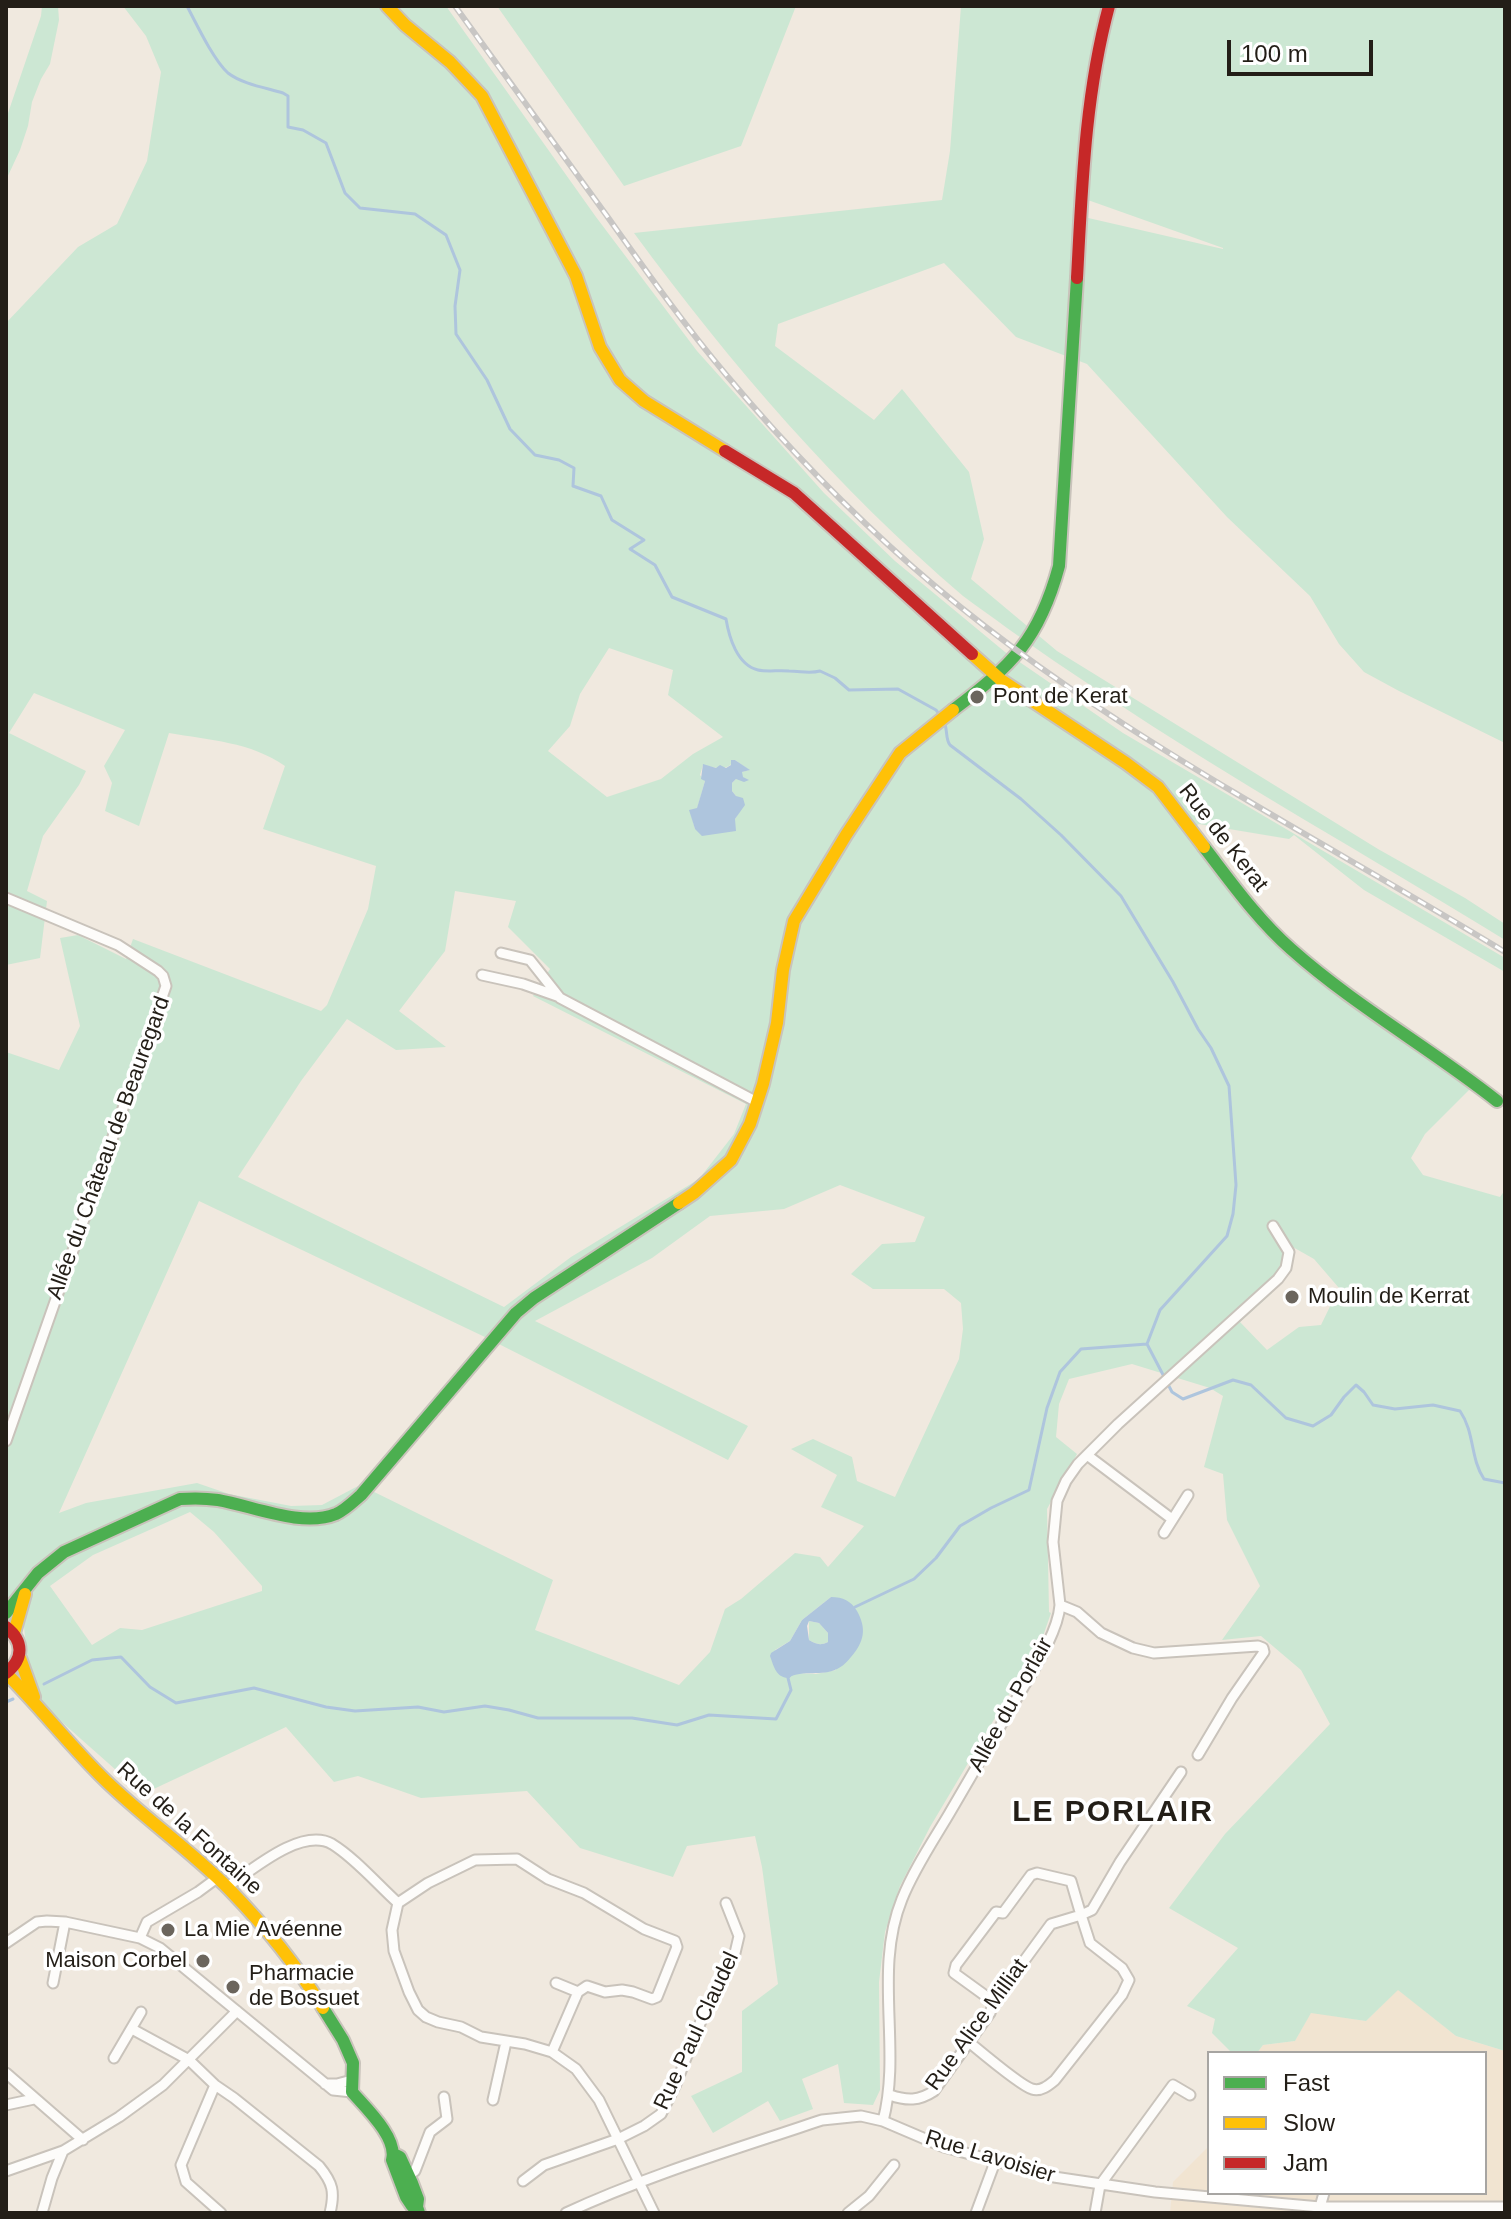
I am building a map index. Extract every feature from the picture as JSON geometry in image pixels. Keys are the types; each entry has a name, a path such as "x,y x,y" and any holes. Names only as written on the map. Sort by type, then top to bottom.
{"main road":[{"name":"Rue de Kerat","path":"387,6 450,62 482,96 576,276 600,347 620,380 644,401 794,493 996,676 1158,787 1244,899 1292,950 1384,1021 1497,1101"},
{"path":"6,1613 38,1573 64,1552 180,1499 220,1500 315,1518 334,1515 361,1495 516,1313 694,1193 731,1160 750,1124 763,1084 794,921 900,753 941,717 996,676 1020,650 1046,607 1059,566 1081,201 1091,89 1109,6"},
{"path":"10,1630 28,1588"},
{"name":"Rue de la Fontaine","path":"10,1630 21,1645 20,1658 37,1704"},
{"path":"6,1673 20,1658"},
{"name":"Rue de la Fontaine","path":"6,1673 107,1782 222,1883 250,1912 310,1987 343,2040 353,2063 352,2086 386,2132 394,2154 392,2160 404,2177 410,2204 418,2210"}],"street":[{"name":"Allée du Château de Beauregard","path":"6,898 118,945 158,971 166,986 6,1441"},
{"path":"501,953 530,960 560,998"},
{"path":"482,975 523,984 560,998 757,1102"},
{"name":"Allée du Porlair","path":"883,2121 890,2095 891,1933 902,1898 922,1859 1047,1644 1060,1614 1053,1542 1057,1501 1066,1481 1087,1455 1270,1288 1286,1268 1289,1252 1273,1226"},
{"path":"1087,1455 1172,1519"},
{"path":"1164,1533 1188,1495"},
{"path":"1060,1605 1077,1612 1101,1633 1133,1648 1154,1653 1263,1648 1264,1652 1198,1755"},
{"path":"1081,1915 1092,1910 1120,1862 1181,1772"},
{"path":"140,1938 147,1922 198,1892 222,1883 284,1849 312,1840 332,1844 398,1903"},
{"path":"552,2052 578,1992 587,1986 605,1992 622,1990 652,1999 657,1997 677,1947 675,1941 633,1924 584,1893 548,1879 517,1859 475,1860 428,1883 398,1903 392,1930 394,1951 418,2010 426,2017 461,2027 481,2037 552,2052 576,2069 599,2100 654,2213"},
{"path":"970,2043 1033,2090 1042,2089 1055,2080 1122,1995 1129,1980 1122,1968 1090,1943 1071,1881 1037,1873 1031,1875 1003,1913 996,1912 988,1920 956,1965 954,1973 958,1978 994,2002"},
{"name":"Rue Paul Claudel","path":"523,2181 544,2165 618,2139 661,2114 713,1993 735,1953 739,1936 726,1903"},
{"name":"Rue Alice Milliat","path":"890,2095 913,2100 924,2098 934,2091 1051,1924 1081,1915"},
{"path":"6,1943 37,1922 65,1922 140,1938 160,1948 325,2084 352,2086"},
{"path":"53,1983 65,1922"},
{"path":"556,1983 578,1992"},
{"path":"6,2171 63,2151 130,2109 163,2085 237,2011"},
{"path":"114,2058 141,2012"},
{"path":"132,2029 189,2060 215,2085 319,2166 329,2178 333,2193 330,2213"},
{"path":"493,2100 506,2042"},
{"path":"6,2073 83,2140"},
{"path":"215,2085 181,2165 186,2182 221,2213"},
{"path":"1095,2213 1100,2185 1173,2085 1190,2095"},
{"path":"404,2177 415,2171 430,2132 447,2119 444,2097"},
{"path":"6,2105 34,2099"},
{"name":"Rue Lavoisier","path":"566,2213 604,2195 822,2120 861,2116 883,2121 944,2147 995,2162 1100,2185 1320,2207 1505,2207"},
{"path":"56,2213 44,2210 63,2151"},
{"path":"976,2213 995,2162"},
{"path":"848,2213 869,2196 894,2165"},
{"path":"1320,2207 1323,2195"}],"shaded area":[{"path":"1398,1989 1456,2036 1505,2051 1505,2213 1170,2213 1173,2182 1207,2148 1207,2195 1487,2195 1487,2051 1258,2051 1263,2045 1295,2041 1311,2012 1366,2021"}],"green space":[{"path":"42,6 58,6 59,20 50,64 32,102 20,150 6,180 6,119"},
{"path":"123,6 446,6 596,217 697,351 824,493 895,561 1005,652 1123,733 1505,958 1505,972 1364,890 1294,835 1289,839 1199,824 1186,831 1252,912 1471,1088 1425,1134 1411,1158 1423,1175 1500,1197 1505,1190 1505,2051 1456,2036 1398,1990 1366,2021 1311,2013 1295,2041 1263,2045 1258,2051 1230,2051 1212,2033 1215,2019 1187,2006 1238,1948 1169,1908 1225,1834 1330,1724 1301,1670 1261,1636 1222,1640 1260,1586 1227,1520 1223,1474 1204,1467 1223,1396 1210,1388 1132,1364 1069,1379 1059,1404 1056,1437 1077,1454 1047,1509 1051,1613 1042,1639 930,1827 900,1886 885,1932 879,1982 880,2090 873,2105 844,2103 838,2064 802,2079 813,2109 780,2121 768,2101 713,2133 691,2096 742,2072 742,2011 778,1984 755,1836 687,1846 673,1877 580,1848 527,1791 421,1798 358,1776 334,1782 286,1727 143,1794 46,1708 33,1679 24,1627 6,1616 6,1052 59,1070 80,1026 60,938 78,935 126,959 133,939 321,1011 327,1005 368,909 376,866 263,829 285,766 258,752 229,743 169,733 139,826 105,811 112,783 104,766 125,730 34,693 9,733 86,771 43,836 27,891 47,901 40,958 6,965 6,323 78,247 117,224 147,161 161,72 146,36","holes":["609,648 673,670 668,695 723,737 693,754 661,779 607,797 548,751 570,726 580,694","735,760 749,770 742,772 742,777 748,780 736,779 732,783 732,791 741,809 735,826 695,829 690,810 697,809 705,781 700,775 703,765 720,768","455,891 516,901 508,927 550,969 533,996 746,1104 734,1134 699,1179 571,1257 504,1307 238,1177 301,1081 347,1019 396,1050 446,1047 399,1011 445,951","840,1185 925,1217 915,1242 882,1244 851,1274 873,1289 944,1289 961,1303 963,1329 959,1359 895,1497 857,1481 852,1457 813,1439 791,1449 837,1475 821,1507 864,1526 828,1567 820,1557 795,1553 725,1609 710,1652 679,1685 535,1630 553,1580 360,1485 322,1505 291,1506 229,1494 197,1483 86,1503 59,1513 199,1201 487,1338 728,1460 748,1426 535,1321 652,1258 710,1216 784,1209","1291,1246 1314,1259 1339,1288 1321,1325 1299,1327 1267,1350 1240,1322 1272,1293 1266,1287","190,1512 214,1532 262,1586 262,1591 142,1630 120,1628 92,1645 50,1586 93,1555","831,1597 836,1670 816,1674 796,1673 775,1650 790,1641 802,1620"]},
{"path":"497,6 796,6 741,146 624,186"},
{"path":"961,6 1505,6 1505,743 1364,672 1339,644 1310,596 1227,517 1087,364 1016,337 944,263 778,324 775,346 874,420 902,389 969,472 984,539 971,579 1057,651 1378,849 1465,898 1505,924 1505,940 1151,725 963,596 872,513 788,424 709,330 634,233 942,200 950,151","holes":["1085,199 1223,248 1084,217"]},
{"path":"809,1621 819,1623 828,1633 828,1642 818,1644 809,1640"}],"water":[{"path":"731,760 750,770 742,772 743,777 749,780 736,779 732,783 732,791 743,798 745,805 735,819 736,831 702,836 695,829 689,810 697,808 705,781 701,779 703,764 726,768 731,765"},
{"path":"831,1597 843,1599 852,1605 860,1618 863,1630 861,1641 850,1659 837,1669 788,1678 781,1676 776,1671 771,1653 790,1641 802,1620","holes":["809,1621 819,1623 828,1633 828,1642 823,1644 809,1640"]}],"waterway":[{"path":"187,6 211,51 228,73 247,83 288,96 288,127 303,130 326,143 345,193 360,208 415,214 446,235 460,270 455,306 456,334 487,380 510,429 535,455 559,460 574,468 573,486 601,496 612,520 644,540 630,549 655,565 672,597 726,619 735,649 751,667 765,671 820,671 849,690 898,689 940,715"},
{"path":"944,722 950,745 1021,799 1121,896 1211,1048 1229,1086 1236,1185 1227,1236 1160,1310 1147,1344 1172,1392 1183,1399 1233,1380 1251,1385 1286,1418 1313,1426 1331,1415 1356,1385 1373,1405 1395,1409 1433,1405 1460,1411 1484,1479 1505,1483"},
{"path":"855,1607 914,1579 936,1558 960,1526 1029,1490 1047,1408 1060,1372 1081,1349 1147,1344"},
{"path":"44,1684 92,1660 121,1657 150,1687 176,1703 254,1688 326,1707 355,1711 418,1707 444,1712 485,1706 538,1718 632,1718 677,1725 709,1715 776,1719 791,1690 790,1675"},
{"path":"6,1702 13,1699"}],"railway":[{"path":"455,6 712,358 794,452 889,546 982,624 1126,726 1505,952"}],"traffic: fast":[{"path":"953,710 992,679 1021,649 1042,613 1059,566 1077,278"},
{"path":"1204,847 1256,913 1315,970 1497,1101"},
{"path":"6,1613 38,1573 64,1552 180,1499 218,1500 308,1519 323,1518 349,1506 516,1313 679,1203"},
{"path":"323,2008 353,2063 352,2092 386,2133 406,2197 412,2206 417,2207"},
{"path":"394,2154 400,2157 412,2183 419,2213"}],"traffic: slow":[{"path":"387,6 450,62 482,96 576,276 600,347 620,380 644,401 725,451"},
{"path":"972,654 1001,680 1158,787 1204,847"},
{"path":"679,1203 731,1160 750,1124 777,1023 783,970 794,921 900,753 953,710"},
{"path":"14,1633 25,1594"},
{"path":"20,1658 34,1697"},
{"path":"6,1673 105,1780 242,1902 291,1961 323,2008"}],"traffic: jam":[{"path":"1077,278 1090,107 1109,6"},
{"path":"725,451 794,493 972,654"},
{"path":"6,1627 16,1638 20,1650 16,1662 6,1673"}],"place":[{"name":"Pont de Kerat","path":"977,697"},
{"name":"Moulin de Kerrat","path":"1292,1297"},
{"name":"La Mie Avéenne","path":"168,1930"},
{"name":"Maison Corbel","path":"203,1961"},
{"name":"Pharmacie de Bossuet","path":"233,1987"}],"district":[{"name":"LE PORLAIR","path":"1113,1813"}]}
